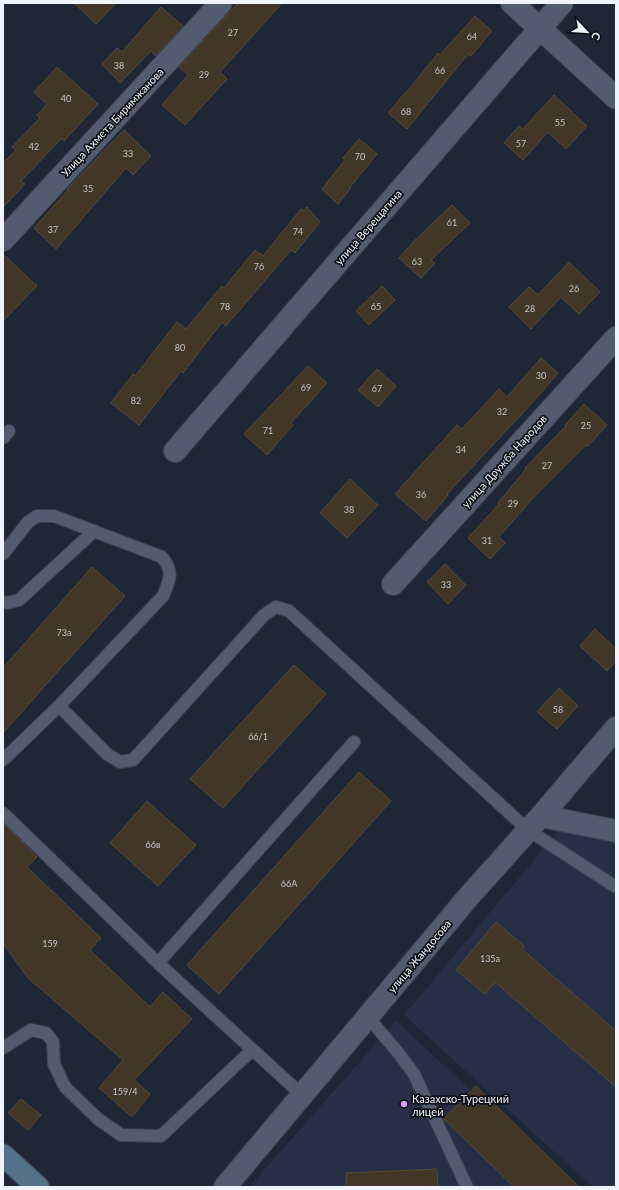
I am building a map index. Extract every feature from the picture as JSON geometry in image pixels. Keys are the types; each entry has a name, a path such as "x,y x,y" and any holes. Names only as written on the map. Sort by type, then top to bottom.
{"main road":[{"path":"3,1155 38,1187"}],"street":[{"name":"Улица Ахмета Биримжанова","path":"3,240 221,3"},
{"path":"512,3 616,98"},
{"name":"улица Верещагина","path":"175,451 562,3"},
{"name":"улица Дружба Народов","path":"393,584 616,338"},
{"name":"улица Жандосова","path":"225,1187 470,895 616,728"},
{"path":"534,823 616,831"}],"lane":[{"path":"3,554 28,522 37,516 54,516 162,557 169,566 170,578 164,596 60,706 3,760"},
{"path":"3,602 7,603 18,600 94,531"},
{"path":"60,706 107,754 120,762 133,760 264,615 276,607 289,611 534,823 616,887"},
{"path":"158,963 354,742"},
{"path":"3,813 158,963 302,1095"},
{"path":"368,1017 414,1074 467,1187"},
{"path":"3,1048 31,1030 46,1033 53,1042 54,1064 65,1087 98,1119 121,1135 161,1136 252,1050"}],"shaded area":[{"path":"565,823 616,837 616,1187 593,1187 404,1015"},
{"name":"Казахско-Турецкий лицей","path":"396,1021 576,1187 249,1187"}],"building":[{"path":"74,3 116,3 96,24"},
{"path":"238,3 282,3 220,72 227,79 185,125 162,105 188,75 179,67"},
{"path":"161,7 183,26 156,56 151,51 120,83 102,64 117,48 122,52"},
{"path":"475,16 492,31 471,56 468,54 407,129 388,113 438,53 440,55"},
{"path":"57,67 98,104 64,141 62,138 21,181 25,184 3,207 3,163 16,150 12,147 40,118 37,115 47,104 34,92"},
{"path":"554,95 587,126 566,149 548,132 523,160 504,143 519,126 523,129"},
{"path":"124,130 151,156 133,175 126,168 56,249 34,228 68,190 67,189"},
{"path":"359,139 377,154 338,204 322,189 345,160 343,158"},
{"path":"452,205 470,223 431,260 435,263 421,278 399,258 415,240"},
{"path":"307,207 320,222 295,253 291,250 226,326 222,322 183,373 181,371 139,425 111,403 133,374 135,376 177,322 186,329 222,286 224,288 255,250 263,256 301,209 304,211"},
{"path":"3,254 37,286 3,321"},
{"path":"569,262 600,292 579,314 561,297 531,329 509,307 529,287 538,295"},
{"path":"382,286 395,300 369,325 356,311"},
{"path":"541,358 558,373 447,494 448,495 426,521 395,494 457,425 462,429 499,389 507,397"},
{"path":"308,366 327,383 291,423 293,425 267,455 244,434"},
{"path":"377,369 396,386 378,407 358,390"},
{"path":"584,404 607,425 588,446 586,445 532,499 499,537 505,543 490,559 468,538 499,504 498,503 526,469 525,468 566,426 565,425"},
{"path":"350,479 378,505 347,538 320,513"},
{"path":"445,564 466,585 448,604 427,582"},
{"path":"92,567 125,596 3,733 3,668"},
{"path":"595,629 616,649 616,661 607,671 580,646"},
{"path":"294,665 326,694 223,808 190,779"},
{"path":"559,688 578,706 557,729 537,712"},
{"path":"359,772 391,801 219,994 187,965"},
{"path":"147,801 196,845 158,886 110,843"},
{"path":"3,823 37,857 27,867 101,938 90,950 150,1007 163,992 192,1019 134,1080 150,1094 132,1117 99,1088 123,1060 28,978 3,943"},
{"path":"496,922 524,946 522,949 616,1031 616,1087 495,982 485,994 456,970"},
{"path":"476,1086 579,1187 514,1187 444,1119"},
{"path":"21,1099 41,1115 28,1130 8,1113"},
{"path":"437,1169 438,1187 346,1187 346,1173"}],"place":[{"name":"Казахско-Турецкий лицей","path":"404,1104"}]}
